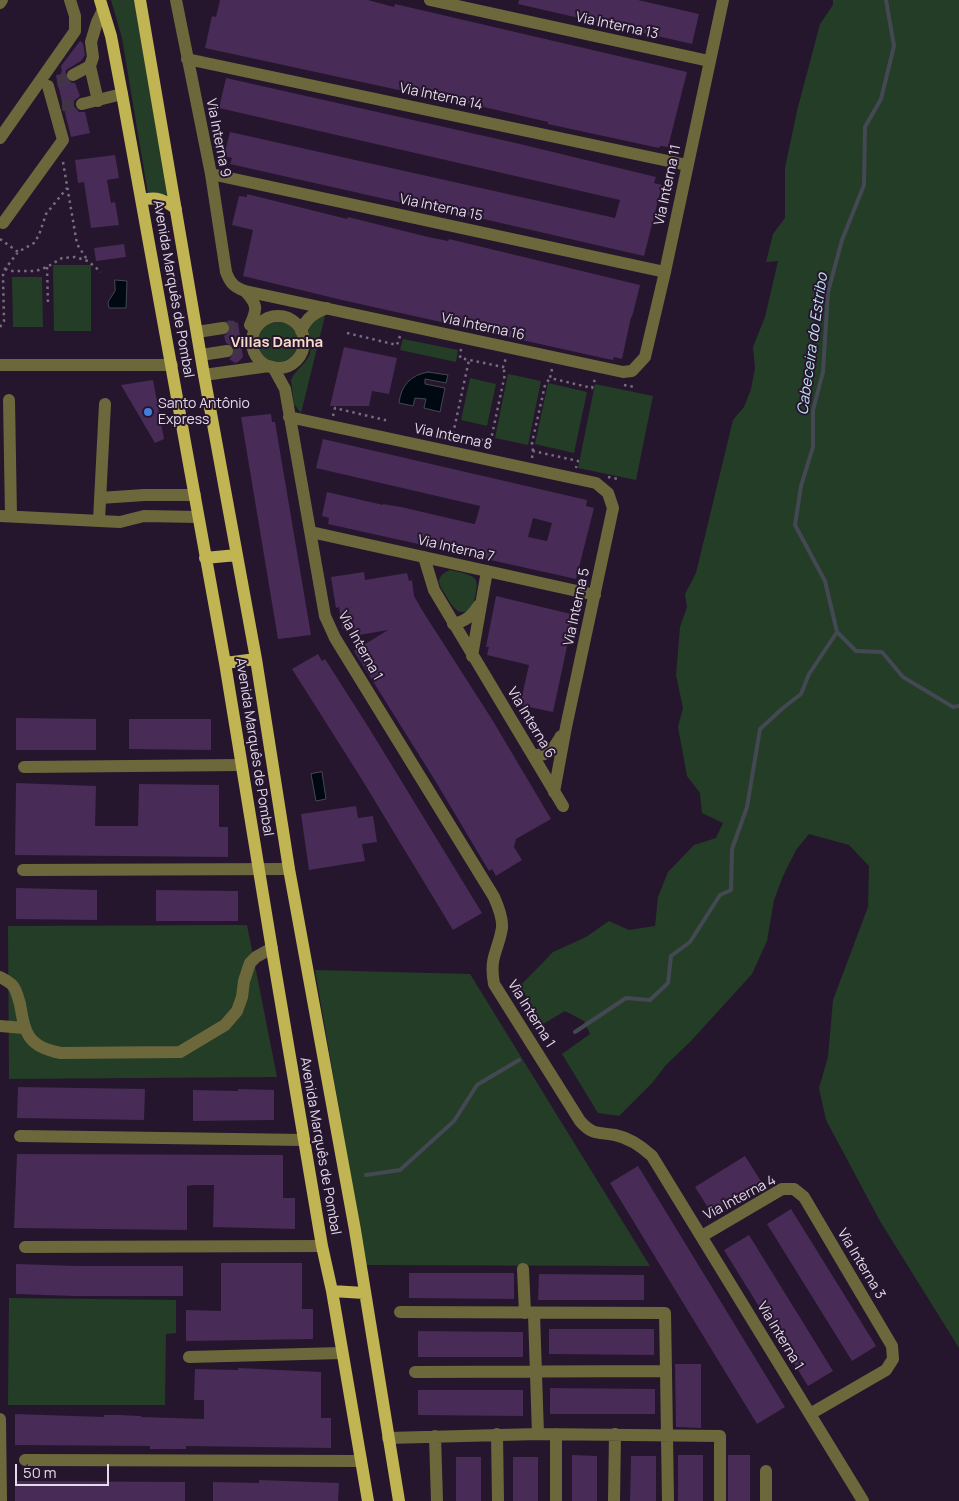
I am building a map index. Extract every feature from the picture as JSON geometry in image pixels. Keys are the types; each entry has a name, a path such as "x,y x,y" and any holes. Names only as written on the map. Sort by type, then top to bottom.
{"main road":[{"name":"Avenida Marquês de Pombal","path":"140,0 204,375 256,659 289,869 355,1230 398,1501"},
{"name":"Avenida Marquês de Pombal","path":"102,5 111,36 142,200 225,663 322,1246 332,1291 368,1501"},
{"path":"142,200 151,198 161,199 176,209"},
{"path":"205,558 237,555"},
{"path":"225,663 256,659"},
{"path":"332,1291 364,1293"}],"street":[{"path":"0,138 75,31 75,16 70,0"},
{"name":"Via Interna 9","path":"176,0 211,174 226,272 230,282"},
{"name":"Via Interna 13","path":"430,0 709,61"},
{"name":"Via Interna 11","path":"632,371 644,357 665,272 723,0"},
{"path":"98,101 90,66 93,57 91,42 102,5"},
{"name":"Via Interna 14","path":"187,59 687,165"},
{"path":"73,75 90,66"},
{"path":"33,92 52,83"},
{"path":"52,83 62,105"},
{"path":"3,224 63,140 52,83"},
{"path":"82,104 122,94"},
{"name":"Via Interna 15","path":"211,174 665,272"},
{"name":"Via Interna 16","path":"230,282 237,288 245,291 272,295 613,372 632,371"},
{"path":"245,291 255,302 256,314 249,325 252,335 247,348 258,359 271,366 285,389"},
{"path":"271,316 274,307 272,295"},
{"path":"285,389 294,362 302,349 303,341 299,327 300,302"},
{"path":"299,327 312,314 327,308"},
{"path":"249,325 271,316 282,316 299,327"},
{"path":"197,332 223,328"},
{"path":"201,355 228,351"},
{"path":"204,375 271,366 287,366 294,362"},
{"path":"0,365 172,365"},
{"name":"Via Interna 1","path":"285,389 326,616 335,638 494,897 500,912 502,927 493,958 494,984 580,1121 587,1129 600,1134 614,1135 639,1144 652,1156 863,1501"},
{"path":"9,400 5,516 120,522 144,516 198,517"},
{"path":"99,520 105,404"},
{"name":"Via Interna 8","path":"289,417 596,483 608,493"},
{"name":"Via Interna 5","path":"554,792 613,508 608,493"},
{"path":"100,498 144,495 195,496"},
{"name":"Via Interna 7","path":"311,532 595,595"},
{"name":"Via Interna 6","path":"424,557 434,590 563,806"},
{"path":"472,656 487,572"},
{"path":"453,624 471,617 482,601"},
{"name":"Via Interna 5","path":"533,754 543,755 553,749 566,727"},
{"path":"24,767 241,765"},
{"path":"23,870 289,869"},
{"path":"0,977 13,985 18,995 24,1028 29,1038 37,1046 61,1052 180,1052 225,1025 237,1011 250,963 256,957 272,948"},
{"path":"0,1026 24,1028"},
{"path":"20,1136 304,1140"},
{"name":"Via Interna 4","path":"702,1236 782,1189 794,1190"},
{"name":"Via Interna 3","path":"794,1190 804,1197 892,1346 893,1359 886,1370 810,1414"},
{"path":"25,1247 322,1246"},
{"path":"523,1269 535,1373 538,1434"},
{"path":"400,1312 665,1313 668,1501"},
{"path":"188,1356 342,1353"},
{"path":"415,1372 666,1371"},
{"path":"0,1420 1,1501"},
{"path":"388,1438 497,1434 720,1436 720,1501"},
{"path":"497,1434 498,1501"},
{"path":"556,1434 556,1501"},
{"path":"614,1501 615,1434"},
{"path":"435,1436 437,1501"},
{"path":"25,1460 361,1461"},
{"path":"766,1471 766,1501"}],"path":[{"path":"62,160 77,244 88,260 101,272"},
{"path":"0,327 4,321 3,275 5,269 18,252 34,243 39,235 46,214 67,188"},
{"path":"0,239 18,252"},
{"path":"5,269 10,271 36,271 62,258 75,257 88,260"},
{"path":"47,267 48,304"},
{"path":"347,333 397,345 400,336 409,338"},
{"path":"453,347 462,349 460,358 503,367"},
{"path":"488,441 492,435 506,358 515,360"},
{"path":"453,434 469,360"},
{"path":"533,451 532,443 545,384 550,378 552,368"},
{"path":"550,378 592,388 595,379 603,380"},
{"path":"619,384 635,388"}],"green space":[{"path":"111,0 134,0 168,195 148,194 122,38"},
{"path":"833,0 959,0 959,1348 880,1221 826,1120 819,1088 828,1057 833,1000 868,907 869,866 849,845 809,834 796,850 783,876 774,900 767,941 752,974 691,1041 666,1065 652,1083 619,1116 598,1113 562,1054 590,1034 584,1021 565,1011 543,1024 520,986 553,952 586,937 609,921 629,930 655,926 658,897 668,872 694,845 716,838 723,823 702,813 700,793 687,776 678,727 683,708 676,675 680,627 687,607 685,594 696,573 733,420 744,407 751,389 755,368 753,347 765,317 778,261 766,262 773,234 785,218 785,168 797,111 820,24 833,5"},
{"path":"53,265 91,265 91,331 54,331"},
{"path":"12,277 42,277 43,327 13,327"},
{"path":"325,316 301,413 294,404 291,380 310,354 310,322"},
{"path":"282,322 289,325 295,331 298,342 297,350 289,359 282,362 274,362 267,359 259,350 258,338 261,331 270,323"},
{"path":"403,339 458,350 456,362 400,350"},
{"path":"508,374 541,381 528,445 495,438"},
{"path":"470,378 496,384 487,426 461,420"},
{"path":"548,383 587,392 574,453 535,444"},
{"path":"595,384 653,396 636,480 578,468"},
{"path":"450,570 467,574 475,579 477,583 473,606 464,612 454,608 440,585 440,577"},
{"path":"247,925 277,1077 9,1079 8,926"},
{"path":"315,970 470,974 650,1266 366,1265"},
{"path":"9,1298 176,1300 176,1333 166,1334 165,1405 8,1405"}],"shaded area":[{"path":"115,280 127,281 126,308 109,308 108,302 115,291"},
{"path":"422,373 448,375 446,383 425,379 425,384 445,388 440,412 424,408 426,399 415,398 413,406 399,403 402,391 408,382"},
{"path":"322,772 326,799 316,801 311,774"}],"building":[{"path":"220,0 368,0 394,7 395,4 687,72 668,147 660,146 659,148 548,124 548,122 458,101 417,94 205,48 212,16 216,17"},
{"path":"519,0 638,0 699,14 692,44 518,4"},
{"path":"80,41 83,43 85,55 81,61 66,70 65,75 68,82 75,83 80,96 74,101 74,106 79,112 85,112 90,133 71,137 57,81 62,71 61,66"},
{"path":"226,78 520,144 656,177 654,183 662,185 644,256 462,214 443,210 443,212 230,164 232,158 224,156 230,132 615,218 620,200 219,108"},
{"path":"115,155 119,178 107,180 111,203 115,202 119,225 91,228 84,182 78,183 75,160"},
{"path":"247,194 347,219 348,217 448,241 449,239 640,285 622,359 614,357 613,360 603,358 243,276 253,230 232,225 239,196 247,197"},
{"path":"124,244 126,257 96,261 94,248"},
{"path":"229,320 238,323 243,357 235,363 229,359 235,350 233,346 226,343 224,336 231,330"},
{"path":"344,347 397,358 389,394 372,391 369,406 330,406"},
{"name":"Santo Antônio Express","path":"153,380 164,439 155,443 121,385"},
{"path":"271,414 272,422 275,422 311,635 278,639 241,417"},
{"path":"323,439 587,500 586,506 594,508 576,579 328,524 329,518 322,516 327,492 474,524 480,506 316,468","holes":["533,518 552,523 547,541 528,537"]},
{"path":"364,572 365,580 407,573 409,581 412,580 414,596 422,610 493,721 551,819 516,839 514,847 522,860 496,876 492,869 489,871 354,651 388,630 348,637 359,629 346,631 342,629 339,607 336,608 331,577"},
{"path":"496,596 571,614 569,622 572,623 553,712 520,705 529,665 487,655 489,647 486,647"},
{"path":"318,654 322,661 325,659 369,728 482,913 453,930 361,778 292,669"},
{"path":"16,718 96,719 96,750 16,750"},
{"path":"129,719 211,719 211,750 129,749"},
{"path":"16,783 96,786 95,826 138,826 139,784 219,785 219,827 228,827 228,857 15,855"},
{"path":"356,806 358,818 373,816 377,842 362,844 365,861 309,870 301,814"},
{"path":"16,888 97,890 97,920 16,919"},
{"path":"156,890 238,891 238,921 156,921"},
{"path":"18,1087 145,1089 144,1120 17,1118"},
{"path":"238,1089 274,1090 274,1120 193,1121 193,1090 238,1091"},
{"path":"17,1154 283,1155 283,1198 295,1198 295,1229 213,1227 214,1185 187,1186 187,1230 14,1228"},
{"path":"745,1156 762,1183 712,1214 695,1187"},
{"path":"638,1166 785,1407 757,1424 610,1183"},
{"path":"791,1209 876,1346 852,1361 767,1224"},
{"path":"749,1235 833,1371 808,1386 724,1250"},
{"path":"221,1263 302,1263 302,1309 313,1309 313,1339 186,1341 186,1310 221,1311"},
{"path":"16,1264 183,1266 183,1296 16,1294"},
{"path":"409,1273 514,1273 514,1299 409,1298"},
{"path":"539,1274 644,1275 644,1300 538,1300"},
{"path":"549,1329 654,1329 654,1355 549,1354"},
{"path":"418,1331 523,1332 523,1357 418,1357"},
{"path":"675,1364 701,1364 701,1428 676,1427"},
{"path":"238,1368 321,1372 321,1418 331,1418 331,1448 186,1446 186,1449 150,1449 150,1446 15,1445 15,1414 104,1417 104,1415 119,1415 204,1419 204,1400 194,1400 195,1369 238,1370"},
{"path":"550,1388 655,1389 655,1414 550,1414"},
{"path":"418,1390 523,1390 523,1416 418,1415"},
{"path":"572,1455 597,1456 597,1501 572,1501"},
{"path":"678,1455 703,1455 703,1501 678,1501"},
{"path":"728,1455 750,1455 750,1501 728,1501"},
{"path":"631,1456 656,1456 656,1501 630,1501"},
{"path":"456,1457 481,1457 481,1501 456,1501"},
{"path":"513,1457 538,1457 538,1501 513,1501"},
{"path":"259,1480 339,1483 338,1501 213,1501 213,1482 259,1483"},
{"path":"15,1481 185,1482 185,1501 15,1501"}],"waterway":[{"name":"Cabeceira do Estribo","path":"886,0 894,46 881,99 865,127 864,185 842,240 828,292 823,372 813,410 813,447 801,486 795,525 825,581 837,632 856,651 882,652 903,677 953,707 959,706"},
{"name":"Cabeceira do Estribo","path":"575,1032 626,998 650,1000 668,983 671,956 690,942 720,895 731,890 732,849 747,807 760,729 801,694 809,674 837,632"},
{"name":"Cabeceira do Estribo","path":"366,1175 400,1170 454,1121 477,1085 519,1060"}],"tunnel":[{"path":"57,81 64,80 73,75"},
{"path":"62,105 82,104"},
{"path":"223,328 239,326"},
{"path":"227,351 242,349"}],"place":[{"name":"Santo Antônio Express","path":"148,412"}],"district":[{"name":"Villas Damha","path":"277,343"}]}
